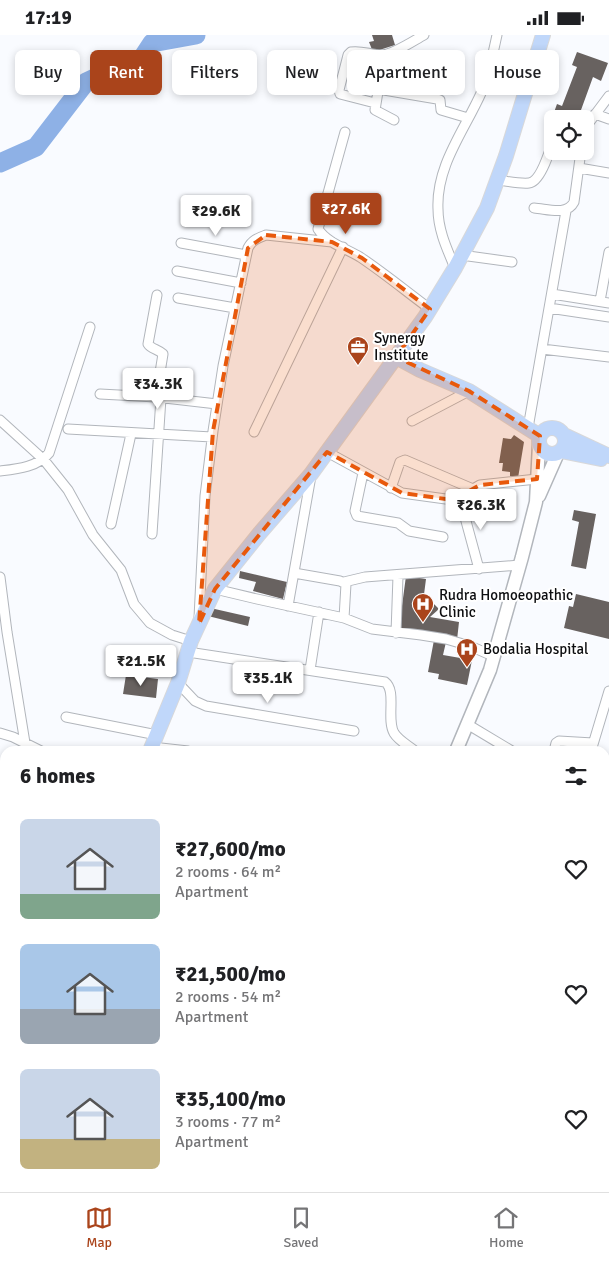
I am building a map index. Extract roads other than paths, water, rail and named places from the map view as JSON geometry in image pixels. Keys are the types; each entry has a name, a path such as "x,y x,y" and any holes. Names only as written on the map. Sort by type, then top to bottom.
{"main road":[{"path":"153,744 178,683 189,646 215,589 311,474 430,309 455,268 487,208 543,35"},
{"path":"396,357 420,370 469,391 536,436 543,451 550,455 560,452 609,460"},
{"path":"536,436 544,430 552,428 609,456"},
{"path":"458,746 490,670 536,502 565,441 564,435"},
{"path":"536,436 536,502"}],"street":[{"path":"394,50 424,35"},
{"path":"455,268 440,229 438,198 441,178 448,156 482,89 497,35"},
{"path":"347,58 338,90 342,96 375,103"},
{"path":"377,95 375,110 394,120"},
{"path":"414,95 438,99 440,100 441,110 468,118"},
{"path":"609,96 595,114 609,119"},
{"path":"346,132 318,229 332,242 362,258 430,309"},
{"path":"497,180 530,183 535,181 546,160"},
{"path":"534,208 566,211 571,208 574,202 580,160"},
{"path":"579,169 609,173"},
{"path":"536,436 542,349 566,211"},
{"path":"199,624 206,496 212,437 235,309 250,243 266,235 332,242"},
{"path":"181,243 246,255"},
{"path":"254,432 343,247"},
{"path":"552,294 605,302 609,252"},
{"path":"461,255 512,262"},
{"path":"177,271 241,283"},
{"path":"152,533 159,435 158,398 163,354 148,345 157,295"},
{"path":"178,298 235,309"},
{"path":"549,308 609,317"},
{"path":"0,471 20,468 44,460 49,453 90,327"},
{"path":"542,349 609,357"},
{"path":"412,421 469,391"},
{"path":"100,394 217,404"},
{"path":"0,421 44,460 68,490 93,535 121,570 134,604 150,623 189,646 310,670 385,681 390,688 392,729 401,742 407,746"},
{"path":"68,429 212,437"},
{"path":"111,524 131,434"},
{"path":"327,452 391,488 409,494 453,500 460,499 473,489 489,483 537,479"},
{"path":"391,488 400,462 405,460 473,489"},
{"path":"363,473 355,511 357,516 398,523 409,531 443,537"},
{"path":"288,606 311,474"},
{"path":"460,499 479,569"},
{"path":"294,573 344,582 365,577 398,576 520,565"},
{"path":"396,633 398,576"},
{"path":"0,577 25,743"},
{"path":"344,582 347,588 344,618"},
{"path":"215,589 344,618 372,629 446,639 470,646 493,656"},
{"path":"310,670 319,612"},
{"path":"178,683 196,701 206,706 354,731"},
{"path":"592,746 606,713 609,692"},
{"path":"66,717 153,744"},
{"path":"467,723 504,746"},
{"path":"0,733 31,746"},
{"path":"555,746 559,741 586,746"}],"waterway":[{"path":"0,163 36,147 86,82 103,74 131,75 152,43 196,35"}],"place":[{"name":"Synergy Institute","path":"358,366"},
{"name":"Rudra Homoeopathic Clinic","path":"423,623"},
{"name":"Bodalia Hospital","path":"467,668"}]}
